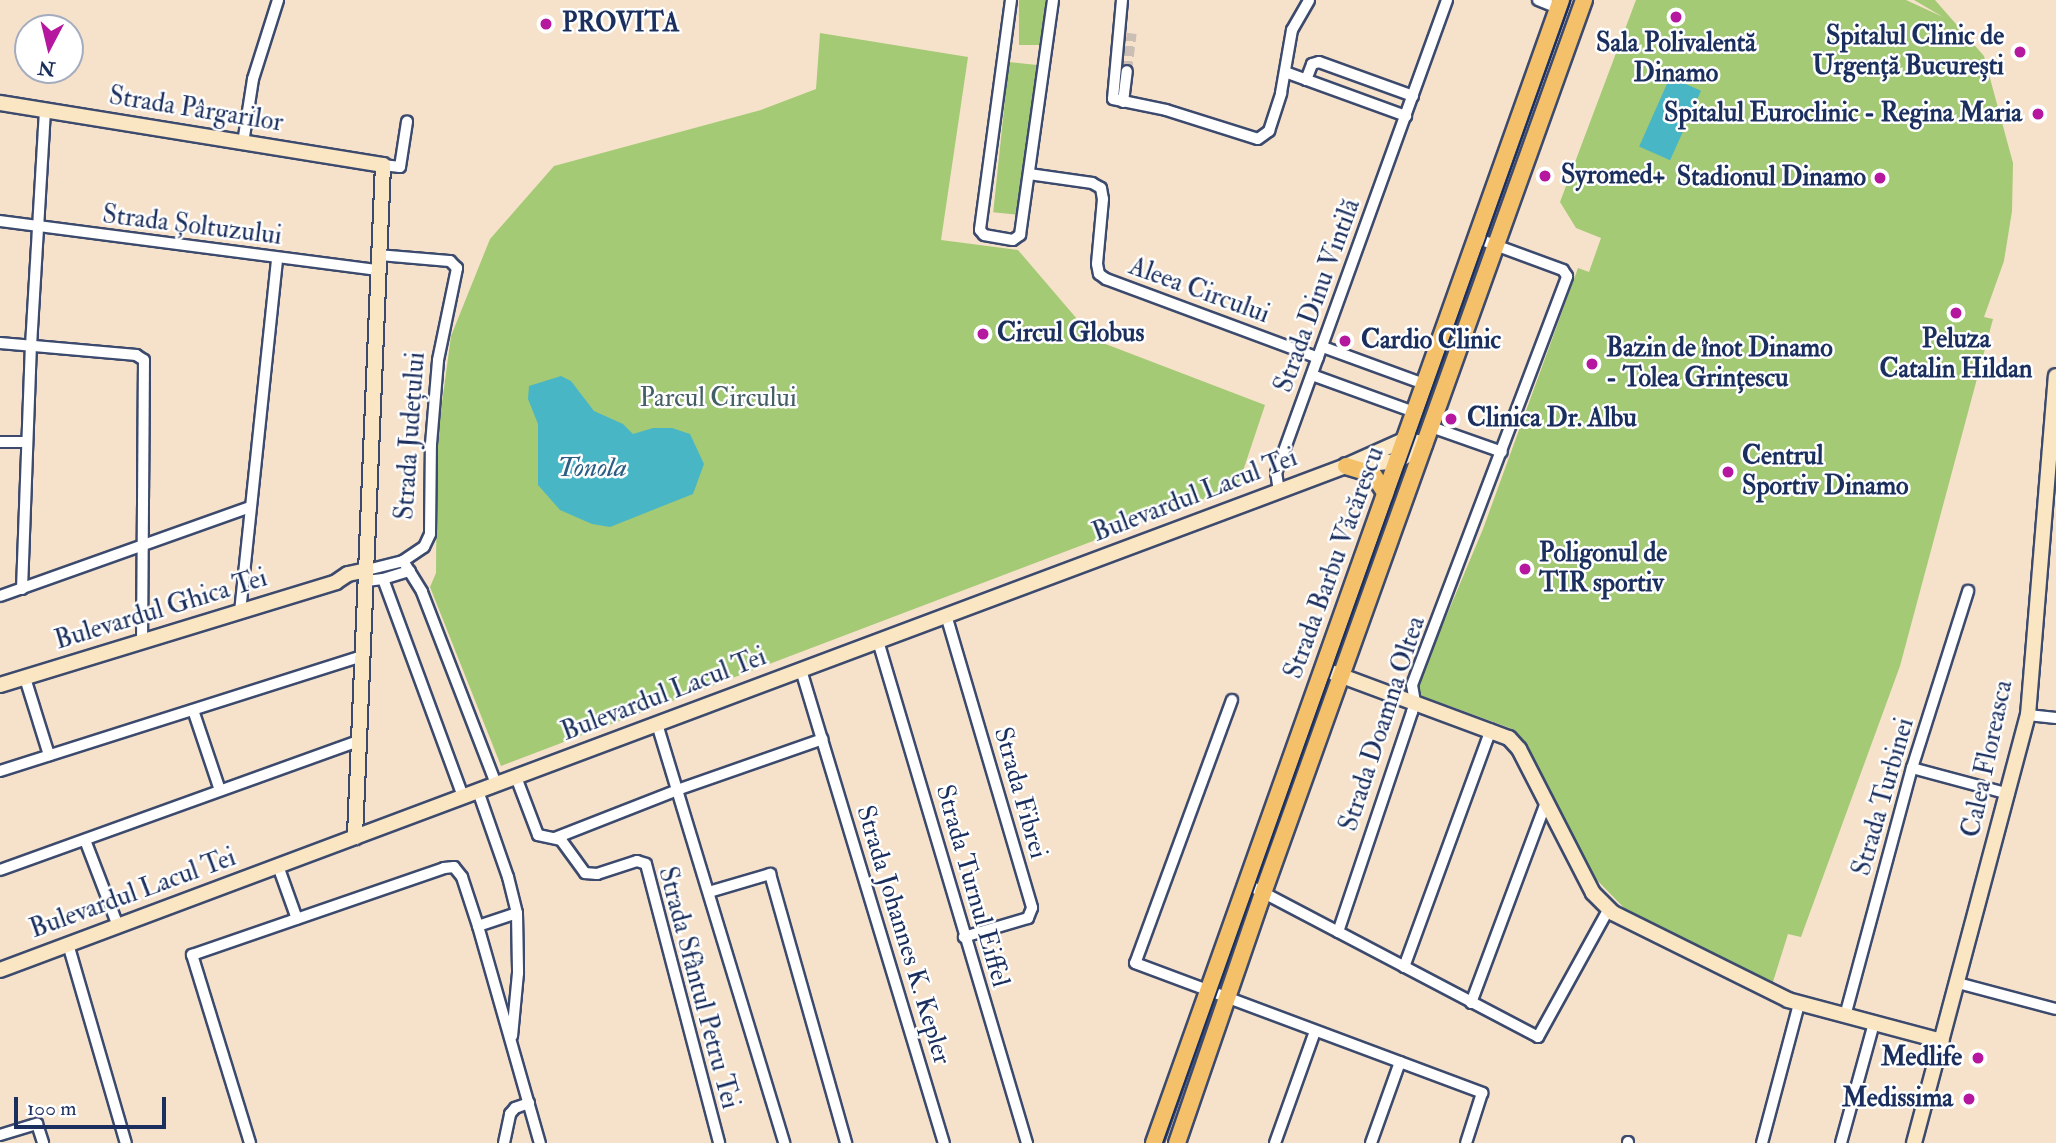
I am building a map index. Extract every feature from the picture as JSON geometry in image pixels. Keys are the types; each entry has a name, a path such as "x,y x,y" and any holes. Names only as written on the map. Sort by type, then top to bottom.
{"main road":[{"name":"Strada Barbu Văcărescu","path":"1177,1143 1263,893 1584,0"},
{"name":"Strada Barbu Văcărescu","path":"1154,1143 1560,4"},
{"path":"1346,466 1373,474 1386,494"}],"street":[{"path":"243,143 253,79 278,0"},
{"path":"1011,0 981,233 1017,238 1029,174 1053,0"},
{"path":"1122,0 1113,99 1166,110 1258,139 1269,131 1285,72 1292,30 1309,0"},
{"name":"Strada Dinu Vintilă","path":"1279,491 1276,473 1447,0"},
{"path":"1538,0 1560,4"},
{"path":"1306,80 1312,64 1319,62 1413,96"},
{"path":"1123,102 1127,71"},
{"path":"1285,72 1406,116"},
{"name":"Strada Pârgarilor","path":"0,103 383,165"},
{"path":"22,589 26,442 44,110"},
{"path":"383,165 400,167 407,122"},
{"name":"Strada Județului","path":"355,837 383,165"},
{"name":"Aleea Circului","path":"1029,174 1092,183 1101,188 1103,199 1097,264 1099,274 1105,279 1318,358"},
{"name":"Strada Șoltuzului","path":"0,220 277,258 379,262"},
{"path":"1476,238 1496,245"},
{"name":"Strada Doamna Oltea","path":"1338,932 1415,702 1412,685 1567,276 1563,270 1496,245"},
{"path":"240,612 277,258"},
{"name":"Strada Județului","path":"379,262 450,261 457,268 438,360 430,444 430,534 424,547 403,561"},
{"path":"0,342 136,355 144,360 142,642"},
{"path":"1322,347 1424,384"},
{"path":"1312,375 1414,412"},
{"name":"Calea Floreasca","path":"1914,1143 2028,715 2056,376"},
{"path":"1431,427 1502,452"},
{"path":"1406,439 1425,444"},
{"name":"Bulevardul Lacul Tei","path":"0,970 1346,466 1406,439"},
{"path":"0,442 26,442"},
{"name":"Bulevardul Lacul Tei","path":"1346,466 1398,461 1425,444"},
{"path":"0,596 250,508"},
{"path":"366,576 403,561 410,571 422,592 496,784"},
{"path":"366,576 383,579 410,571"},
{"name":"Bulevardul Ghica Tei","path":"0,685 336,582 348,574 366,576"},
{"path":"383,579 463,796"},
{"name":"Strada Turbinei","path":"1845,1016 1912,768 1968,591"},
{"name":"Strada Fibrei","path":"946,615 1032,908 1028,918 964,937"},
{"name":"Strada Turnul Eiffel","path":"878,641 1027,1143"},
{"path":"0,771 362,656"},
{"path":"1323,669 1491,729 1516,743 1593,893 1608,910 1799,1004 1942,1041"},
{"name":"Strada Johannes K. Kepler","path":"801,670 944,1143"},
{"path":"25,678 49,755"},
{"path":"1232,700 1135,963 1482,1093 1466,1143"},
{"path":"193,710 220,790"},
{"path":"2028,715 2056,718"},
{"path":"657,723 680,789 784,1143"},
{"path":"1404,967 1491,729"},
{"path":"555,838 680,789 823,739"},
{"path":"0,870 359,741"},
{"path":"1912,768 2009,793"},
{"name":"Strada Sfântul Petru Tei","path":"516,777 538,835 545,839 555,838 569,848 585,873 591,874 637,861 646,864 719,1143"},
{"path":"478,791 509,877 517,913 519,973 511,1040"},
{"path":"1471,1003 1547,800"},
{"path":"85,840 118,926"},
{"path":"278,866 297,919"},
{"path":"250,1143 192,955 444,868 454,867 463,877 540,1143"},
{"path":"709,892 770,874 846,1143"},
{"path":"1245,883 1538,1037 1608,910"},
{"path":"478,926 517,913"},
{"path":"68,944 127,1143"},
{"path":"1958,983 2056,1009"},
{"path":"1762,1143 1799,1004"},
{"path":"1841,1143 1874,1023"},
{"path":"1275,1143 1315,1031"},
{"path":"1371,1143 1400,1062"},
{"path":"504,1143 510,1114 514,1108 529,1103"},
{"path":"0,1135 37,1124 43,1143"}],"green space":[{"path":"1019,0 1045,0 1045,45 1019,45"},
{"name":"Centrul Sportiv Dinamo","path":"1636,0 1906,0 1943,17 1914,0 1935,0 1984,56 2013,163 2012,211 2004,261 1984,317 1993,319 1900,666 1801,937 1788,934 1771,988 1630,914 1593,876 1519,735 1510,728 1422,696 1417,686 1483,529 1578,268 1589,272 1601,238 1576,228 1560,202"},
{"name":"Parcul Circului","path":"820,33 968,57 941,240 1018,250 1095,340 1265,405 1238,486 501,766 430,587 436,573 437,440 451,336 490,239 554,166 761,110 816,89"},
{"path":"1009,62 1037,65 1021,215 993,212"}],"water":[{"path":"1670,77 1701,91 1670,160 1639,146"},
{"name":"Tonola","path":"561,376 571,381 594,411 623,424 633,434 653,428 672,428 690,434 704,464 693,494 610,527 592,524 560,510 538,485 538,424 528,399 529,386"}],"tunnel":[{"path":"1127,71 1132,33"}],"tram line":[{"path":"1163,1143 1571,0"}],"place":[{"name":"Sala Polivalentă Dinamo","path":"1676,17"},
{"name":"PROVITA","path":"546,24"},
{"name":"Spitalul Clinic de Urgență București","path":"2020,52"},
{"name":"Spitalul Euroclinic - Regina Maria","path":"2038,114"},
{"name":"Syromed+","path":"1545,176"},
{"name":"Stadionul Dinamo","path":"1880,178"},
{"name":"Peluza Catalin Hildan","path":"1956,313"},
{"name":"Circul Globus","path":"983,334"},
{"name":"Cardio Clinic","path":"1345,341"},
{"name":"Bazin de înot Dinamo - Tolea Grințescu","path":"1592,364"},
{"name":"Clinica Dr. Albu","path":"1451,419"},
{"name":"Centrul Sportiv Dinamo","path":"1728,472"},
{"name":"Poligonul de TIR sportiv","path":"1525,569"},
{"name":"Medlife","path":"1978,1058"},
{"name":"Medissima","path":"1969,1099"}]}
